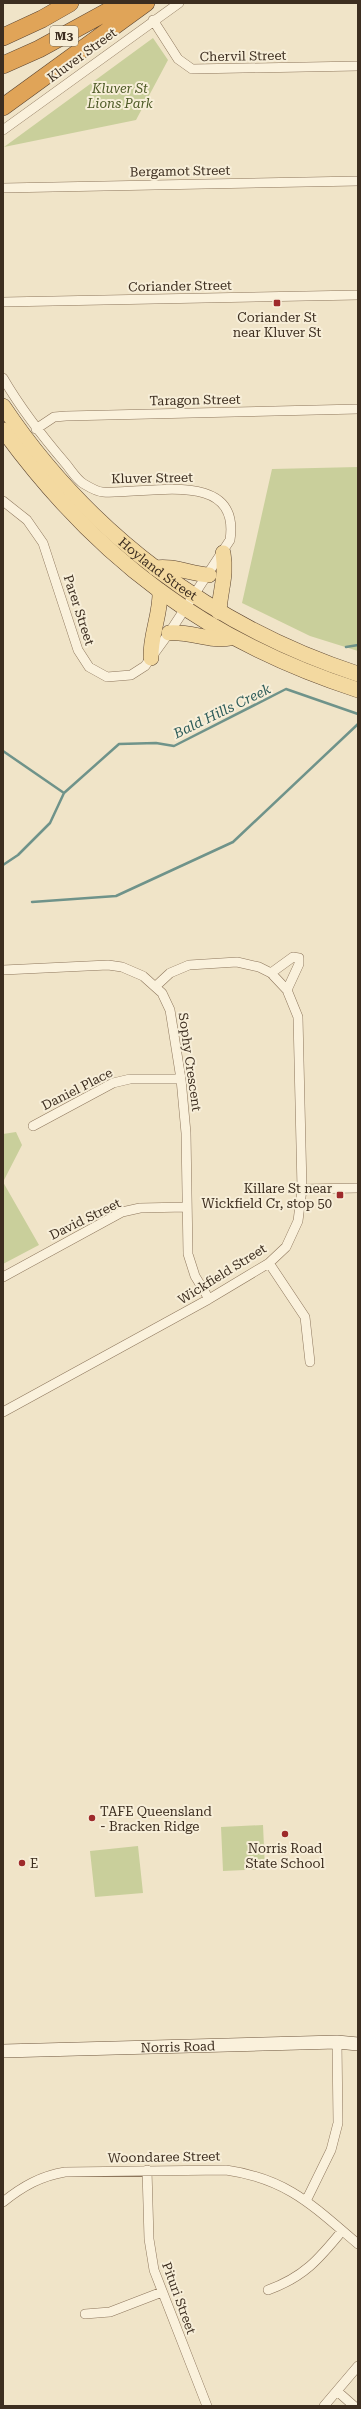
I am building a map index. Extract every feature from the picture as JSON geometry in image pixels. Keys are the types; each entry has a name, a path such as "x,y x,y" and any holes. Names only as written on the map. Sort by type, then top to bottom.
{"highway":[{"name":"M3","path":"3,36 42,19 70,3"},
{"name":"M3","path":"3,66 39,49 124,3"},
{"path":"3,107 146,3"}],"main road":[{"name":"Hoyland Street","path":"3,406 31,446 79,501 102,524 155,568 219,612 294,651 358,674"},
{"name":"Hoyland Street","path":"3,430 36,474 85,529 113,555 160,591 185,609 232,638 302,671 358,690"},
{"path":"219,612 221,592 226,571 223,553"},
{"path":"155,568 165,567 191,574 209,575"},
{"path":"151,658 151,644 159,610 160,591"},
{"path":"169,633 183,632 219,640 232,638"},
{"name":"Norris Road","path":"3,2051 357,2042"}],"street":[{"name":"Kluver Street","path":"3,130 178,3"},
{"name":"Chervil Street","path":"153,20 178,59 192,69 358,66"},
{"name":"Bergamot Street","path":"3,188 358,181"},
{"name":"Coriander Street","path":"3,302 358,295"},
{"name":"Kluver Street","path":"3,378 36,429 82,484 102,492 191,490 208,493 223,505 231,524 230,540 209,575 194,596"},
{"name":"Taragon Street","path":"36,429 54,417 66,416 358,409"},
{"name":"Parer Street","path":"3,502 27,520 43,543 78,650 89,667 107,677 122,677 138,671 151,658 194,596"},
{"path":"271,973 293,957 299,958 299,964 287,990"},
{"name":"Wickfield Street","path":"3,1412 209,1299 269,1263 286,1247 298,1221 302,1189 298,1017 287,990 271,973 259,967 237,962 189,965 170,973 156,986"},
{"name":"Sophy Crescent","path":"3,970 108,965 122,967 137,973 156,986 162,993 170,1010 181,1079 186,1133 186,1207 188,1254 195,1276 209,1299"},
{"name":"Daniel Place","path":"33,1126 113,1083 130,1079 181,1079"},
{"path":"302,1189 358,1188"},
{"name":"David Street","path":"3,1277 122,1212 140,1208 186,1207"},
{"path":"269,1263 305,1317 310,1362"},
{"path":"306,2200 331,2150 338,2123 337,2042"},
{"name":"Woondaree Street","path":"3,2202 32,2182 48,2175 82,2171 208,2168 251,2173 272,2181 306,2200 358,2244"},
{"name":"Pituri Street","path":"147,2170 151,2258 162,2292 206,2406"},
{"path":"268,2290 283,2285 308,2270 342,2231"},
{"path":"85,2314 110,2312 162,2292"},
{"path":"324,2406 358,2366"},
{"path":"336,2391 354,2406"}],"green space":[{"name":"Kluver St Lions Park","path":"153,38 168,60 136,120 4,147"},
{"path":"358,467 358,651 310,636 242,603 272,469"},
{"path":"16,1132 22,1145 3,1182 3,1134"},
{"path":"3,1182 39,1245 3,1264"},
{"path":"263,1825 265,1869 223,1871 221,1827"},
{"path":"138,1846 143,1893 95,1897 90,1851"}],"waterway":[{"name":"Bald Hills Creek","path":"346,647 358,645"},
{"name":"Bald Hills Creek","path":"3,865 18,855 50,823 64,793 119,744 156,743 174,746 286,689 358,714"},
{"path":"32,902 116,896 233,842 358,724"},
{"path":"3,751 64,793"}],"place":[{"name":"Coriander St near Kluver St","path":"277,303"},
{"name":"Killare St near Wickfield Cr, stop 50","path":"340,1195"},
{"name":"TAFE Queensland - Bracken Ridge","path":"92,1818"},
{"name":"Norris Road State School","path":"285,1834"},
{"name":"E","path":"22,1863"}]}
